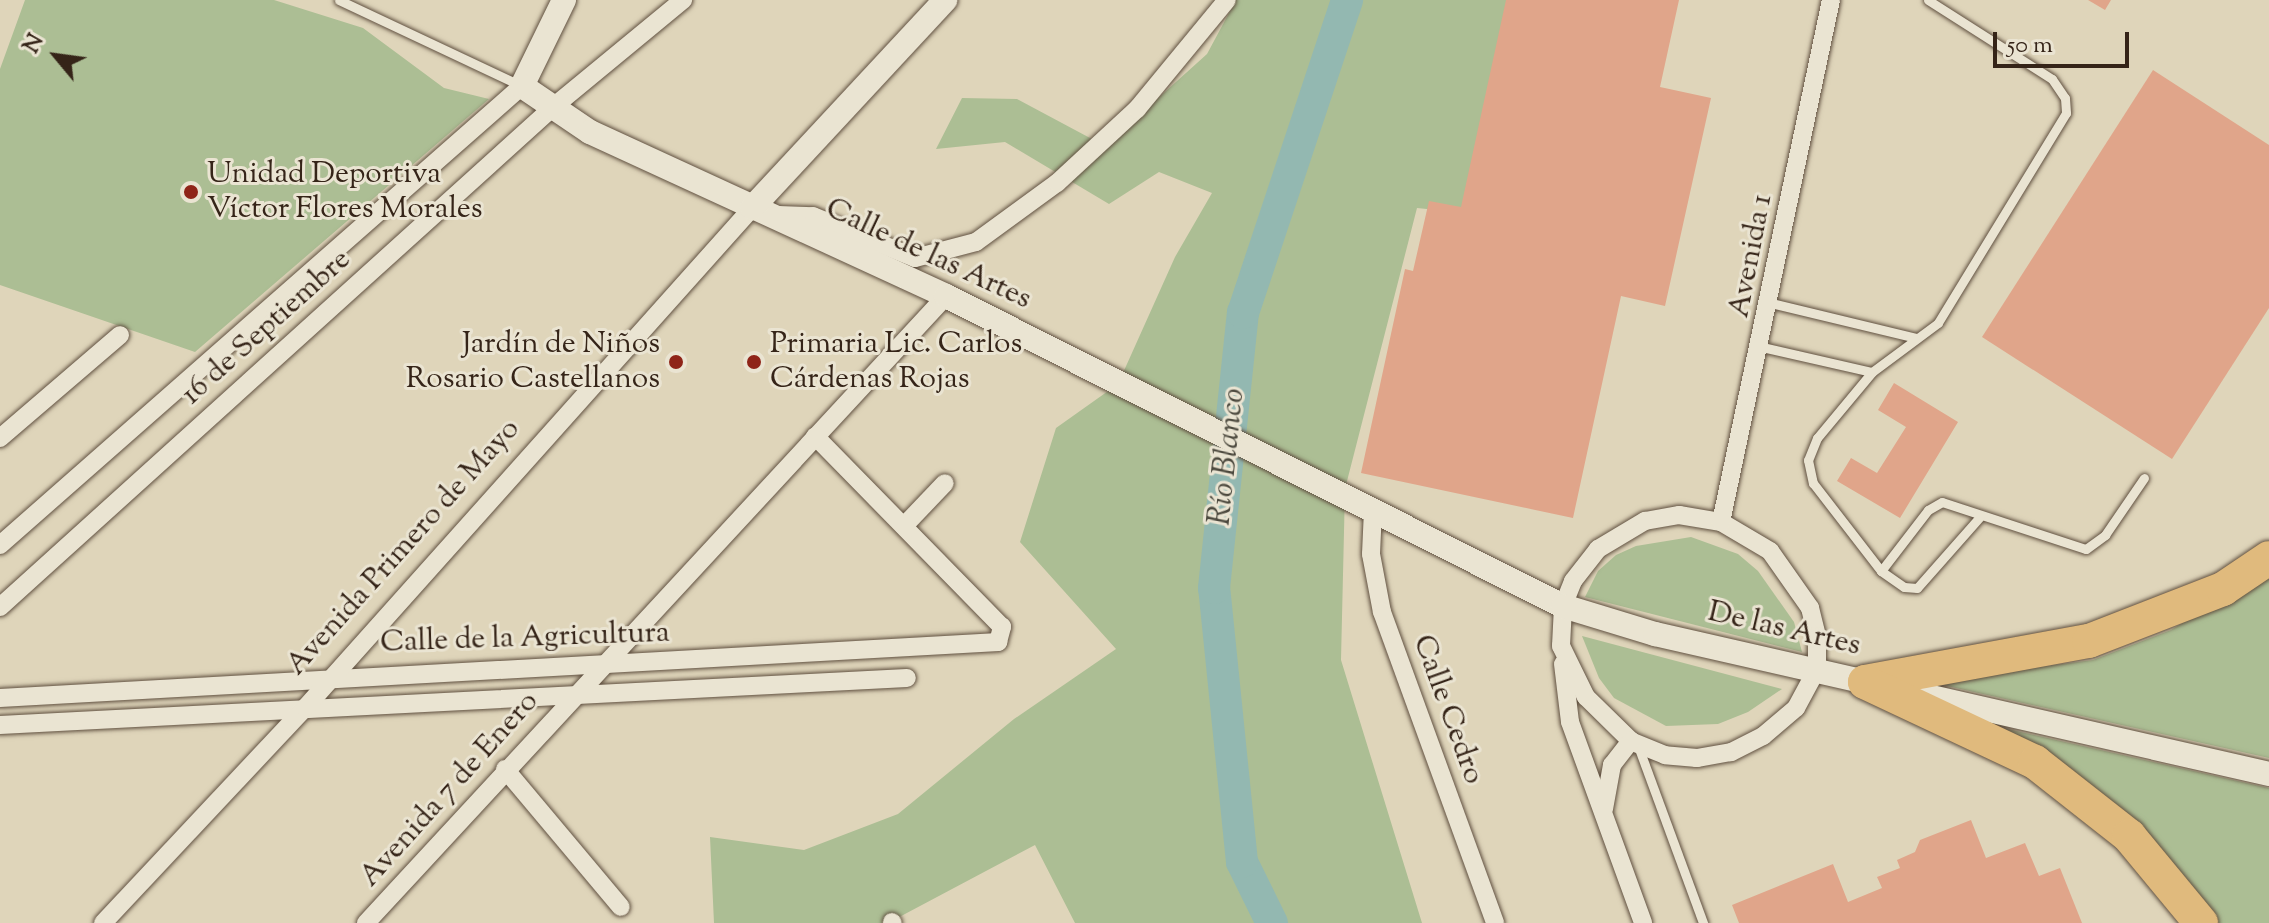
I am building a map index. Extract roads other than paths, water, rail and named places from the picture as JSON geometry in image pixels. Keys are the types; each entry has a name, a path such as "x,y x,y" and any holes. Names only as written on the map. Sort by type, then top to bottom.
{"highway":[{"path":"1865,682 2089,641 2223,589 2269,558"},
{"path":"1865,682 2035,762 2129,836 2201,923"}],"street":[{"path":"0,545 522,86 564,0"},
{"name":"16 de Septiembre","path":"0,607 552,108 683,0"},
{"name":"Avenida Primero de Mayo","path":"103,923 760,211 945,0"},
{"path":"760,211 813,216 915,258 976,242 1057,183 1137,109 1227,0"},
{"name":"Avenida 1","path":"1721,522 1762,347 1831,0"},
{"name":"Calle de las Artes","path":"522,86 552,108 633,154 946,296 1309,479"},
{"name":"Avenida 7 de Enero","path":"366,923 505,769 946,296"},
{"path":"0,438 120,335"},
{"path":"815,436 904,526 945,483"},
{"name":"De las Artes","path":"1309,479 1563,606 1655,634 2269,774"},
{"name":"Calle Cedro","path":"1373,510 1371,554 1382,612 1495,923"},
{"path":"1564,656 1586,697 1634,742 1665,755 1697,758 1731,752 1763,736 1796,708 1817,669 1817,636 1794,581 1770,551 1721,522 1679,515 1619,533 1598,549 1573,581 1563,606 1564,700 1643,923"},
{"name":"Calle de la Agricultura","path":"0,725 316,693 589,680 992,644 1002,638 1002,627 904,526"},
{"name":"Calle de la Agricultura","path":"0,698 316,693 589,680 907,678"},
{"path":"1603,816 1609,773 1634,742"},
{"path":"505,769 621,907"}],"lane":[{"path":"339,0 522,86"},
{"path":"1928,0 2052,79 2065,98 2066,113 1938,323 1872,372 1817,438 1809,470 1813,483 1881,571 1904,587 1917,588 1979,518"},
{"path":"1771,303 1917,338"},
{"path":"1762,347 1872,372"},
{"path":"1881,571 1935,505 1950,504 1979,518 2086,549 2105,535 2144,478"},
{"path":"1634,742 1703,923"}],"waterway":[{"name":"Río Blanco","path":"1272,923 1242,862 1214,588 1243,313 1347,0"}],"place":[{"name":"Unidad Deportiva Víctor Flores Morales","path":"191,192"},
{"name":"Jardín de Niños Rosario Castellanos","path":"676,362"},
{"name":"Primaria Lic. Carlos Cárdenas Rojas","path":"754,362"}]}
